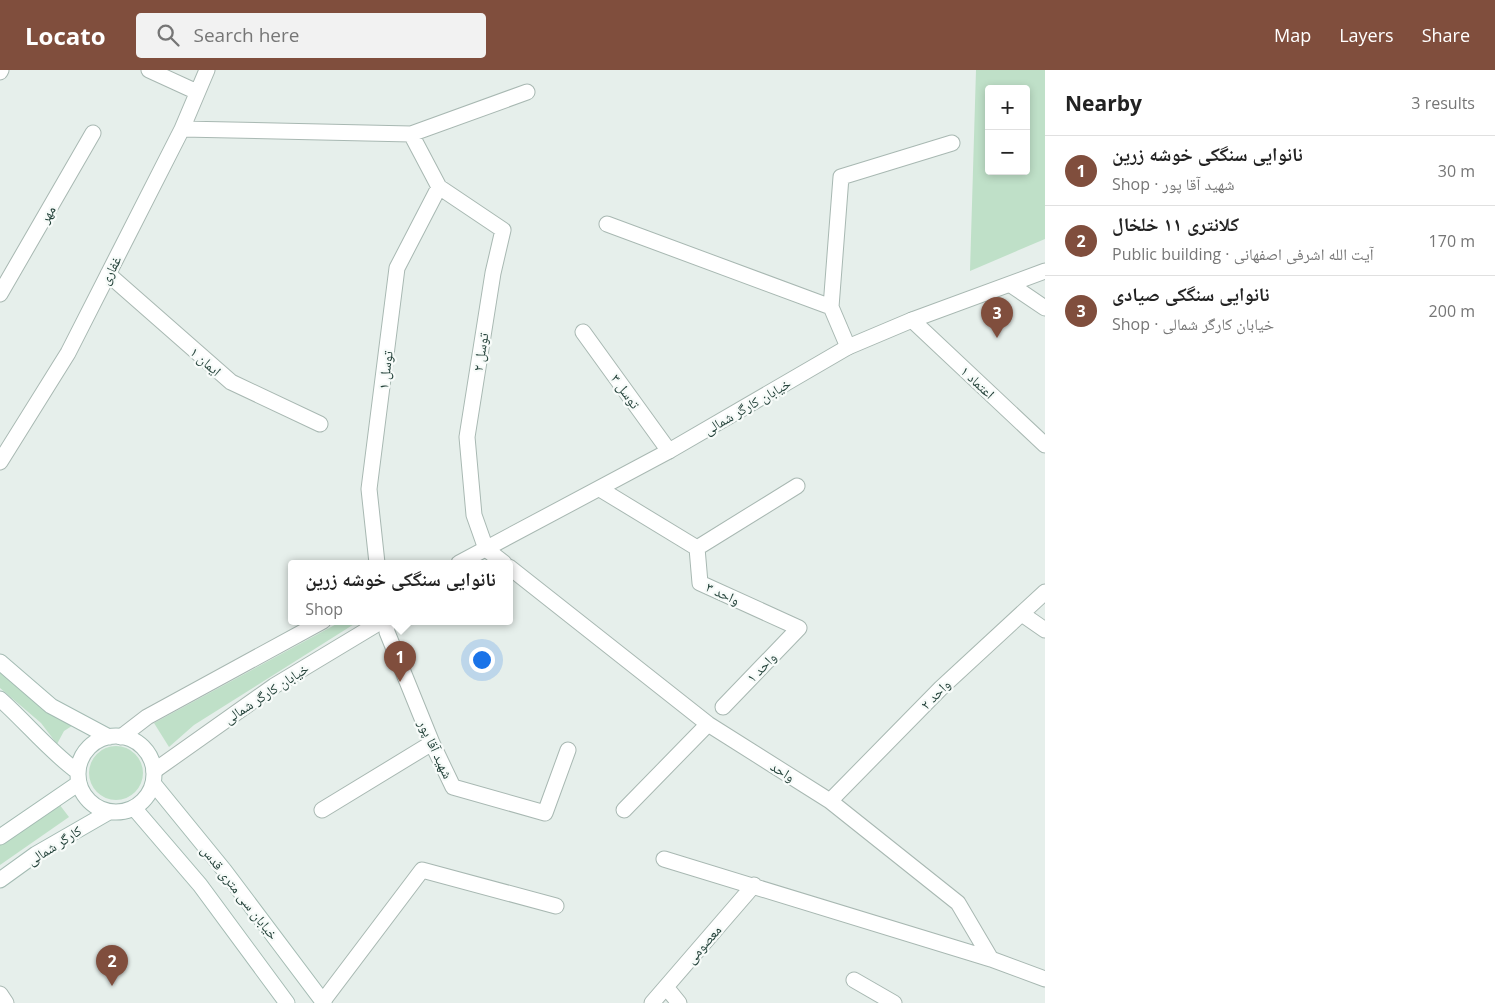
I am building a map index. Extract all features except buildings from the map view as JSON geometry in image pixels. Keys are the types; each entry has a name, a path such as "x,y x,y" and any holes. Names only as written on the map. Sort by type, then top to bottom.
{"street":[{"path":"149,70 197,92"},
{"name":"غفاری","path":"0,462 68,353 182,129 207,70"},
{"path":"182,129 411,134 527,92"},
{"name":"مهر","path":"0,294 93,133"},
{"path":"411,134 440,187"},
{"path":"848,348 831,307 841,177 952,143"},
{"name":"توسل ۲","path":"440,187 502,230 493,273 467,437 474,515 486,549"},
{"name":"توسل ۱","path":"376,560 369,489 397,268 440,187"},
{"path":"607,224 831,307"},
{"name":"خیابان کارگر شمالی","path":"465,560 669,451 848,348 912,320 1045,271"},
{"name":"ایمان ۱","path":"108,274 231,382 320,424"},
{"path":"1011,285 1045,308"},
{"name":"اعتماد ۱","path":"912,320 1045,445"},
{"name":"توسل ۳","path":"583,332 669,451"},
{"path":"600,489 697,548 797,486"},
{"name":"واحد ۳","path":"697,548 700,582 799,628"},
{"path":"486,549 500,560"},
{"name":"واحد","path":"513,570 708,724 830,802 958,904 991,959"},
{"name":"واحد ۲","path":"830,802 941,688 1045,592"},
{"path":"1022,614 1045,630"},
{"path":"0,837 78,778 86,751 94,743 115,737 147,716 316,625"},
{"name":"خیابان کارگر شمالی","path":"154,777 274,686 375,625"},
{"name":"شهید آقا پور","path":"386,625 387,632 432,743 453,787 546,813 568,750"},
{"name":"واحد ۱","path":"723,707 799,628"},
{"path":"0,662 51,706 115,737 137,742 151,760 154,777 149,793 134,808 126,811 109,812 90,802 78,778 24,720 0,699"},
{"path":"624,810 708,724"},
{"path":"322,810 432,743"},
{"name":"خیابان سی متری قدس","path":"154,777 324,1002"},
{"name":"خیابان سی متری قدس","path":"134,808 200,885 287,1003"},
{"name":"کارگر شمالی","path":"0,880 36,854 109,812"},
{"path":"664,859 991,959 1045,979"},
{"path":"324,1002 422,870 556,906"},
{"name":"معصومی","path":"652,1003 754,885"},
{"path":"854,980 894,1003"},
{"path":"666,987 679,1003"},
{"path":"0,994 6,1003"}],"green space":[{"path":"976,70 1045,70 1045,239 970,271"},
{"path":"335,625 353,625 194,725 169,747 154,723"},
{"path":"0,669 75,724 64,731 57,744 41,723 0,688"},
{"path":"116,746 126,748 135,754 141,763 143,773 141,783 135,792 126,798 116,800 106,798 97,792 91,783 89,773 91,763 97,754 106,748"},
{"path":"59,804 69,817 0,865 0,845"}],"place":[{"name":"نانوایی سنگکی صیادی","path":"997,338"},
{"name":"نانوایی سنگکی خوشه زرین","path":"400,682"},
{"name":"کلانتری ۱۱ خلخال","path":"112,986"}]}
